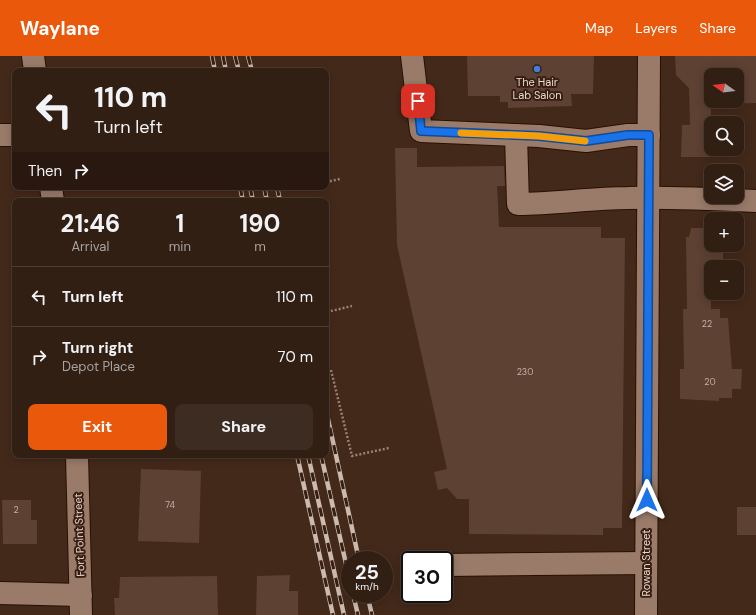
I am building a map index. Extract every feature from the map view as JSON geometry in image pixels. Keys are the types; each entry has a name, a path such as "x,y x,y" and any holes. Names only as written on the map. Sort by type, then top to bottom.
{"street":[{"path":"33,56 35,68"},
{"path":"412,56 421,131 516,135 586,141 628,135 649,135"},
{"name":"Rowan Street","path":"646,615 649,56"},
{"path":"0,135 12,135"},
{"path":"516,135 518,204 543,204 627,198 683,198 756,201"},
{"name":"Fort Point Street","path":"76,458 81,605"},
{"path":"453,565 646,563"},
{"path":"0,593 81,605"}],"path":[{"path":"329,181 340,178"},
{"path":"329,312 352,306"},
{"path":"331,370 352,456 389,448"}],"building":[{"path":"467,56 594,56 593,94 571,94 572,106 508,108 508,102 500,102 500,96 468,96"},
{"path":"675,56 756,56 756,103 744,103 744,68 704,68 704,108 711,108 711,116 704,116 704,156 711,157 681,157 682,125 690,125 689,88 676,75"},
{"path":"395,148 417,148 417,167 504,166 505,186 497,186 499,227 601,227 601,238 625,238 622,528 603,528 603,535 469,534 469,499 457,499 447,488 438,490 434,472 447,469 397,245"},
{"path":"691,228 704,228 704,252 723,252 723,260 704,260 704,300 711,300 711,309 720,309 720,318 728,318 732,369 742,369 741,389 732,389 732,398 719,398 719,401 680,399 680,369 684,369 683,309 687,309 686,237 689,237"},
{"path":"141,469 201,471 199,543 138,541"},
{"path":"2,500 31,500 31,520 37,520 37,544 3,544"},
{"path":"737,507 756,507 756,535 737,535"},
{"path":"290,575 289,591 298,591 298,615 256,615 257,576"},
{"path":"217,576 218,615 115,615 114,598 119,598 120,577"}],"railway":[{"path":"212,56 214,68"},
{"path":"223,56 225,68"},
{"path":"235,56 238,68"},
{"path":"248,56 251,68"},
{"path":"241,190 242,198"},
{"path":"251,190 252,198"},
{"path":"265,190 266,198"},
{"path":"278,190 279,198"},
{"path":"329,424 357,551"},
{"path":"298,458 333,615"},
{"path":"309,458 344,615"},
{"path":"322,458 343,551"},
{"path":"355,603 358,615"},
{"path":"369,603 372,615"}],"slow traffic":[{"path":"461,133 539,136 585,141"}],"place":[{"name":"The Hair Lab Salon","path":"537,69"}],"route":[{"path":"418,101 421,131 539,136 586,141 628,135 649,135 647,500"}]}
